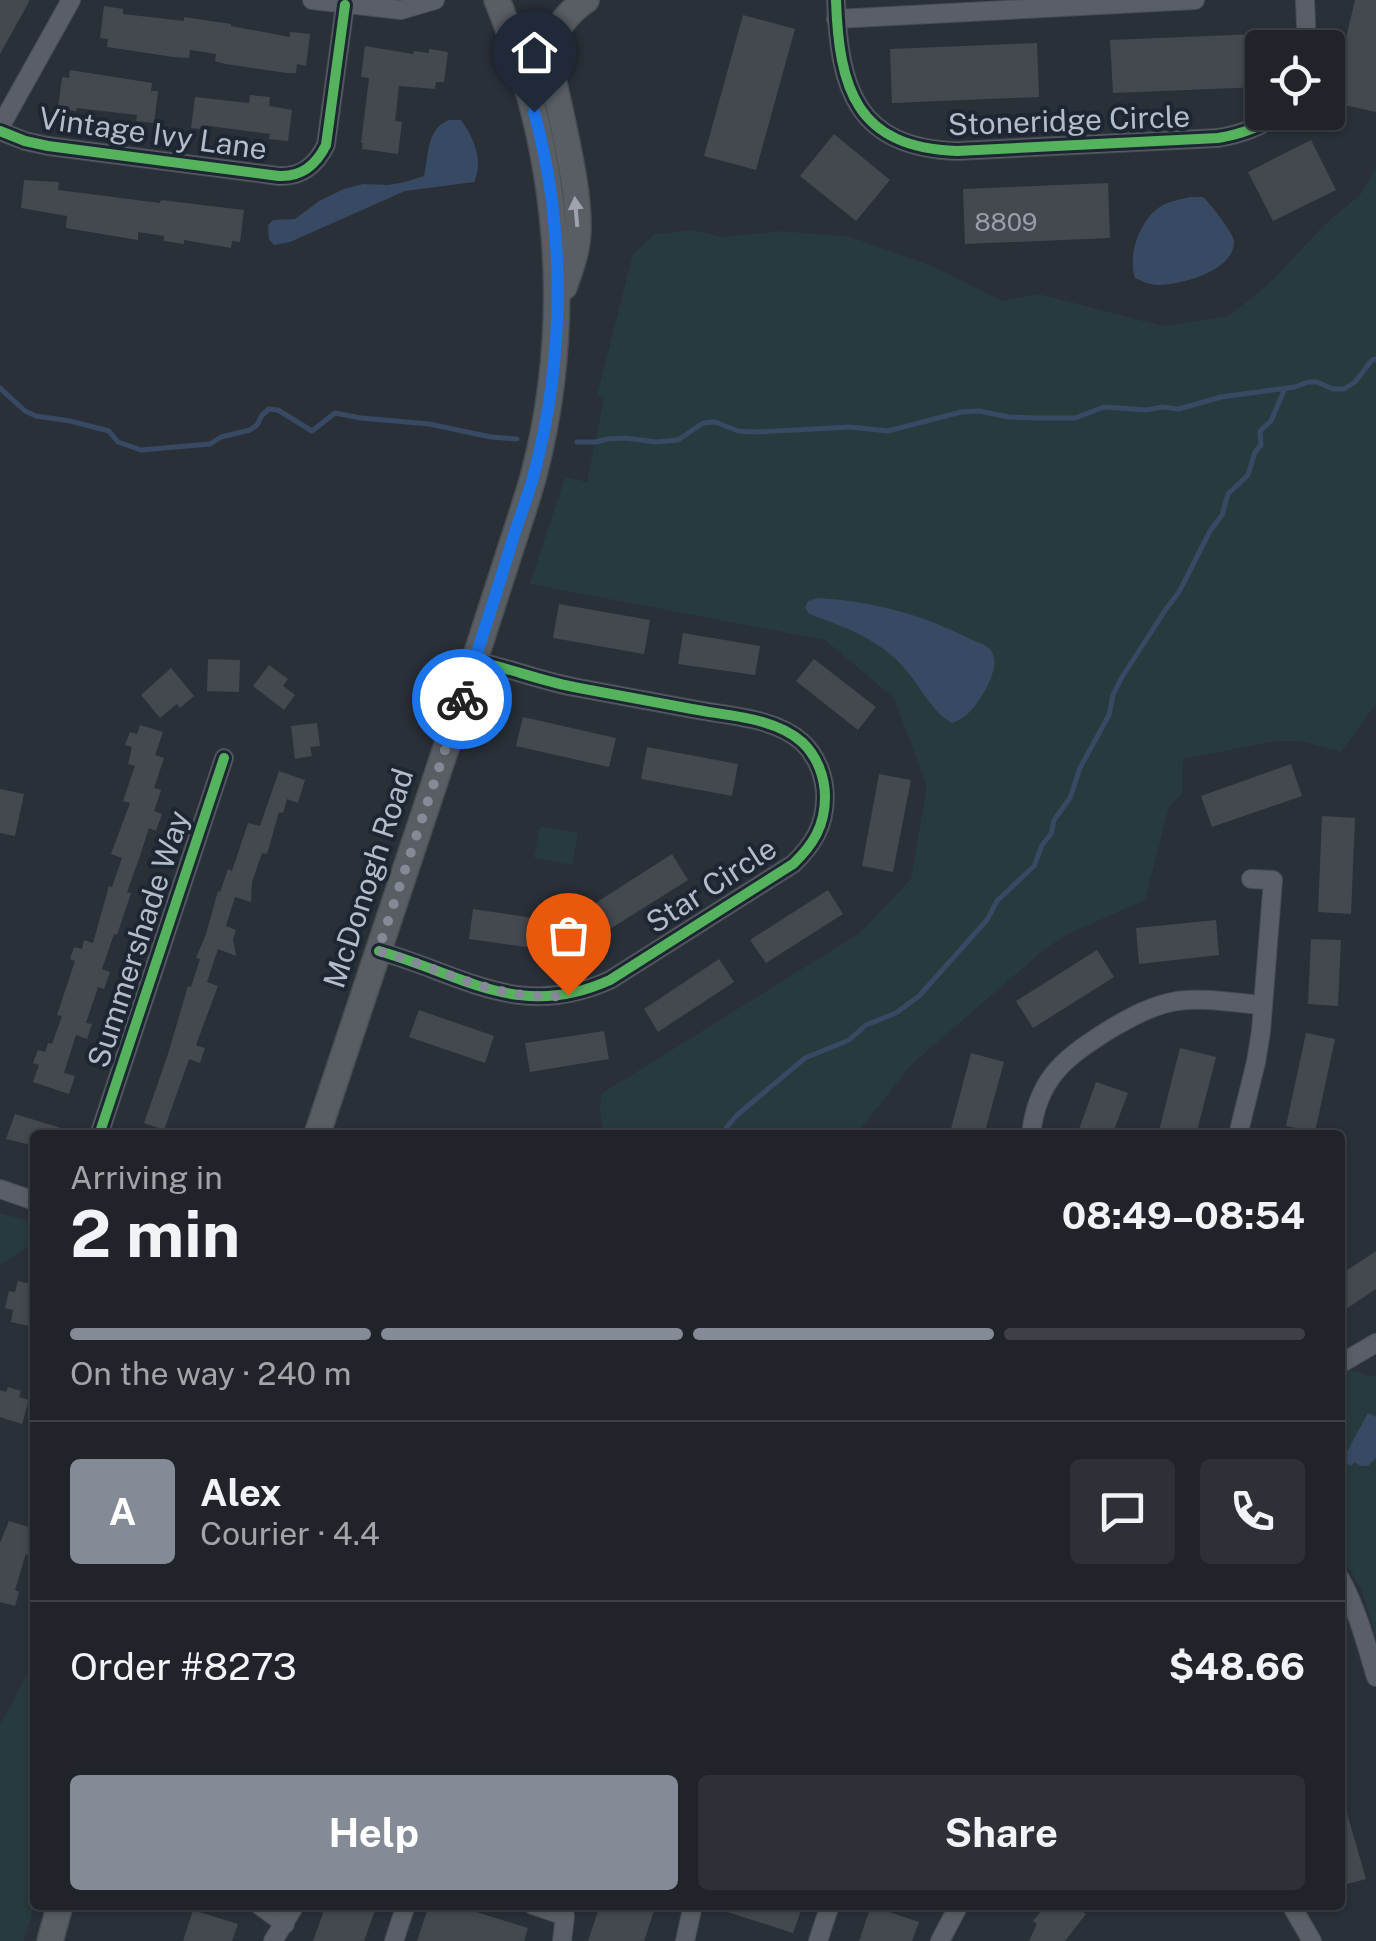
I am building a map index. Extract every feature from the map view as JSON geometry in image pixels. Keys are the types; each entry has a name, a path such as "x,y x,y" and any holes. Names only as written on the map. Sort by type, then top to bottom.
{"main road":[{"name":"McDonogh Road","path":"319,1130 534,474 548,406 557,332 555,230 541,136 497,0"},
{"path":"557,306 577,249 578,224 550,56 558,29 586,0"},
{"path":"50,1941 59,1910"}],"street":[{"path":"0,129 72,0"},
{"path":"312,0 401,10 435,0"},
{"path":"836,9 1195,0"},
{"path":"1305,0 1306,30"},
{"name":"Vintage Ivy Lane","path":"0,129 48,146 279,176 298,174 319,159 326,144 344,5"},
{"name":"Stoneridge Circle","path":"836,9 841,63 850,92 883,132 909,145 934,150 974,150 1218,138 1252,130"},
{"name":"Star Circle","path":"378,951 501,993 546,998 591,988 610,980 793,864 809,848 823,819 825,788 821,771 801,741 785,731 749,720 556,684 474,661"},
{"name":"Summershade Way","path":"101,1130 224,758"},
{"path":"1239,1130 1256,1062 1273,880 1251,879"},
{"path":"1032,1130 1041,1093 1067,1058 1138,1013 1178,1001 1263,1005"},
{"path":"0,1189 30,1199"},
{"path":"1345,1361 1376,1343"},
{"path":"1345,1587 1362,1626 1376,1677"},
{"path":"266,1910 285,1924"},
{"path":"273,1941 292,1910"},
{"path":"394,1941 404,1910"},
{"path":"548,1910 565,1916 562,1941"},
{"path":"685,1941 692,1910"},
{"path":"818,1941 828,1910"},
{"path":"940,1941 952,1910"},
{"path":"1294,1910 1311,1938"}],"green space":[{"path":"1376,167 1376,704 1341,752 1300,741 1276,741 1183,759 1182,793 1169,807 1145,900 1066,935 1045,949 912,1064 860,1130 603,1130 601,1094 861,932 911,879 927,786 894,698 825,640 530,584 565,477 587,482 604,398 597,396 633,254 655,234 693,230 722,237 781,231 851,237 934,267 1002,301 1039,294 1163,326 1229,316 1274,279 1324,225 1360,195"},
{"path":"540,826 578,833 572,865 534,858"},
{"path":"0,1213 30,1222 30,1245 0,1265"},
{"path":"1351,1370 1376,1377 1376,1639 1362,1591 1345,1562 1345,1373"},
{"path":"30,1666 33,1910 24,1941 0,1941 0,1724"}],"water":[{"path":"449,120 461,120 473,142 478,158 474,182 405,191 290,242 274,245 269,239 268,225 273,220 295,219 344,189 363,184 388,185 424,176 432,136"},
{"path":"1203,197 1233,237 1232,252 1226,261 1205,274 1179,282 1157,285 1135,278 1135,247 1149,217 1165,204"},
{"path":"818,598 895,610 984,645 992,652 994,662 988,685 968,713 952,723 889,653 851,630 809,614 805,607 808,601"},
{"path":"1368,1413 1376,1417 1376,1458 1368,1466 1354,1462 1351,1466 1345,1463 1345,1455"}],"building":[{"path":"0,0 30,0 0,54"},
{"path":"1355,0 1376,0 1376,112 1345,105 1345,42"},
{"path":"104,6 123,9 123,14 184,21 184,17 290,37 290,32 310,34 306,66 297,64 296,73 287,73 225,64 215,61 216,54 190,50 189,58 107,47 108,39 100,38"},
{"path":"743,15 795,29 756,170 704,156"},
{"path":"1245,34 1245,88 1113,93 1110,40"},
{"path":"1037,43 1039,97 892,103 890,49"},
{"path":"365,46 413,54 429,53 429,49 448,52 444,82 436,82 435,89 399,86 395,121 402,122 398,154 362,149 369,78 361,77"},
{"path":"70,70 152,83 151,91 158,91 154,123 136,121 137,115 58,108 62,77 69,78"},
{"path":"250,95 270,97 269,106 292,110 288,141 269,139 270,134 210,126 209,130 191,128 195,97 249,103"},
{"path":"834,134 890,180 856,221 800,176"},
{"path":"1311,140 1336,190 1273,221 1248,172"},
{"path":"24,180 59,182 58,190 244,210 240,242 232,241 231,248 184,240 184,244 164,241 164,236 138,232 138,240 66,228 67,216 21,208"},
{"path":"1108,183 1110,238 965,244 963,189"},
{"path":"559,604 650,620 644,654 553,638"},
{"path":"683,633 760,646 755,675 678,664"},
{"path":"208,659 240,660 239,692 207,691"},
{"path":"814,659 876,707 858,730 796,681"},
{"path":"269,665 288,679 283,686 295,695 284,710 253,686"},
{"path":"171,668 194,696 160,718 141,695"},
{"path":"523,717 616,738 609,767 516,746"},
{"path":"317,723 320,746 310,747 312,756 295,759 291,726"},
{"path":"140,725 163,732 155,755 164,758 154,788 161,790 154,811 162,814 156,831 149,828 127,892 131,893 102,969 110,972 104,989 98,987 86,1023 92,1024 87,1039 76,1035 64,1073 75,1076 69,1094 33,1082 39,1065 33,1063 38,1050 45,1052 48,1043 52,1044 75,961 70,959 74,947 82,949 84,940 93,943 109,886 112,887 122,858 111,854 130,803 123,801 135,766 128,764 132,747 125,745 130,732 137,734"},
{"path":"647,747 738,764 732,796 641,779"},
{"path":"1291,764 1302,796 1212,827 1201,796"},
{"path":"279,771 305,780 298,803 287,799 283,813 279,812 267,854 262,853 252,882 251,902 235,897 226,926 236,930 236,956 218,949 207,982 218,986 196,1045 205,1048 200,1063 189,1059 164,1130 144,1123 200,959 196,958 218,891 228,869 232,871 248,823 260,826"},
{"path":"879,774 911,780 893,872 862,866"},
{"path":"0,789 24,794 15,836 0,833"},
{"path":"1322,816 1355,818 1351,914 1318,912"},
{"path":"672,854 688,880 610,929 594,904"},
{"path":"828,890 843,914 766,963 750,940"},
{"path":"473,909 566,923 561,952 469,939"},
{"path":"1216,920 1219,955 1139,964 1136,928"},
{"path":"1311,939 1341,940 1338,1006 1308,1004"},
{"path":"1097,950 1114,977 1033,1028 1016,1001"},
{"path":"719,959 734,982 658,1032 644,1009"},
{"path":"419,1010 494,1036 485,1063 409,1037"},
{"path":"604,1031 609,1059 530,1072 525,1043"},
{"path":"1306,1033 1335,1039 1315,1130 1286,1126"},
{"path":"1180,1048 1216,1057 1197,1130 1159,1130"},
{"path":"971,1053 1004,1062 985,1130 951,1129"},
{"path":"1096,1082 1128,1093 1114,1130 1079,1130"},
{"path":"15,1114 67,1130 30,1130 30,1145 6,1139"},
{"path":"1376,1251 1376,1289 1345,1310 1345,1272"},
{"path":"18,1281 30,1284 29,1326 11,1322 13,1310 5,1308 9,1291 15,1292"},
{"path":"8,1387 21,1391 19,1397 29,1400 22,1424 0,1417 0,1390 6,1392"},
{"path":"9,1521 30,1527 30,1559 26,1553 15,1590 19,1592 15,1606 0,1602 0,1543"},
{"path":"1345,1806 1366,1879 1345,1885"},
{"path":"193,1910 238,1924 232,1941 183,1941"},
{"path":"324,1910 375,1910 364,1941 313,1941"},
{"path":"427,1910 470,1910 528,1928 524,1941 417,1941"},
{"path":"598,1910 654,1910 644,1941 588,1941"},
{"path":"721,1910 801,1910 793,1933"},
{"path":"870,1910 883,1910 919,1922 912,1941 859,1941"},
{"path":"1042,1910 1081,1910 1086,1914 1065,1941 1029,1941 1037,1924 1033,1921"}],"waterway":[{"path":"577,442 625,438 678,440 703,423 715,422 738,431 755,432 850,427 888,431 961,412 1075,418 1104,407 1179,409 1221,397 1308,382 1344,389 1376,359"},
{"path":"0,388 36,416 109,431 118,442 141,450 210,444 250,430 269,409 278,410 312,431 335,413 517,439"},
{"path":"724,1130 805,1058 849,1040 866,1025 896,1013 919,996 987,920 997,901 1034,866 1109,715 1122,677 1179,592 1222,515 1228,494 1248,475 1261,445 1260,431 1271,421 1285,388"}],"cycle path":[{"path":"836,0 842,60 849,86 875,125 896,139 957,151 1218,138 1248,130"},
{"path":"0,131 48,146 279,176 301,172 313,164 326,145 345,5"},
{"path":"379,951 493,990 548,996 578,992 610,980 793,864 820,826 825,797 819,767 802,742 778,727 566,685 475,661"},
{"path":"101,1130 224,758"}],"way so far":[{"path":"462,699 378,951 501,993 546,998 568,995"}],"route":[{"path":"462,699 534,474 548,406 557,332 555,230 534,112"}]}
